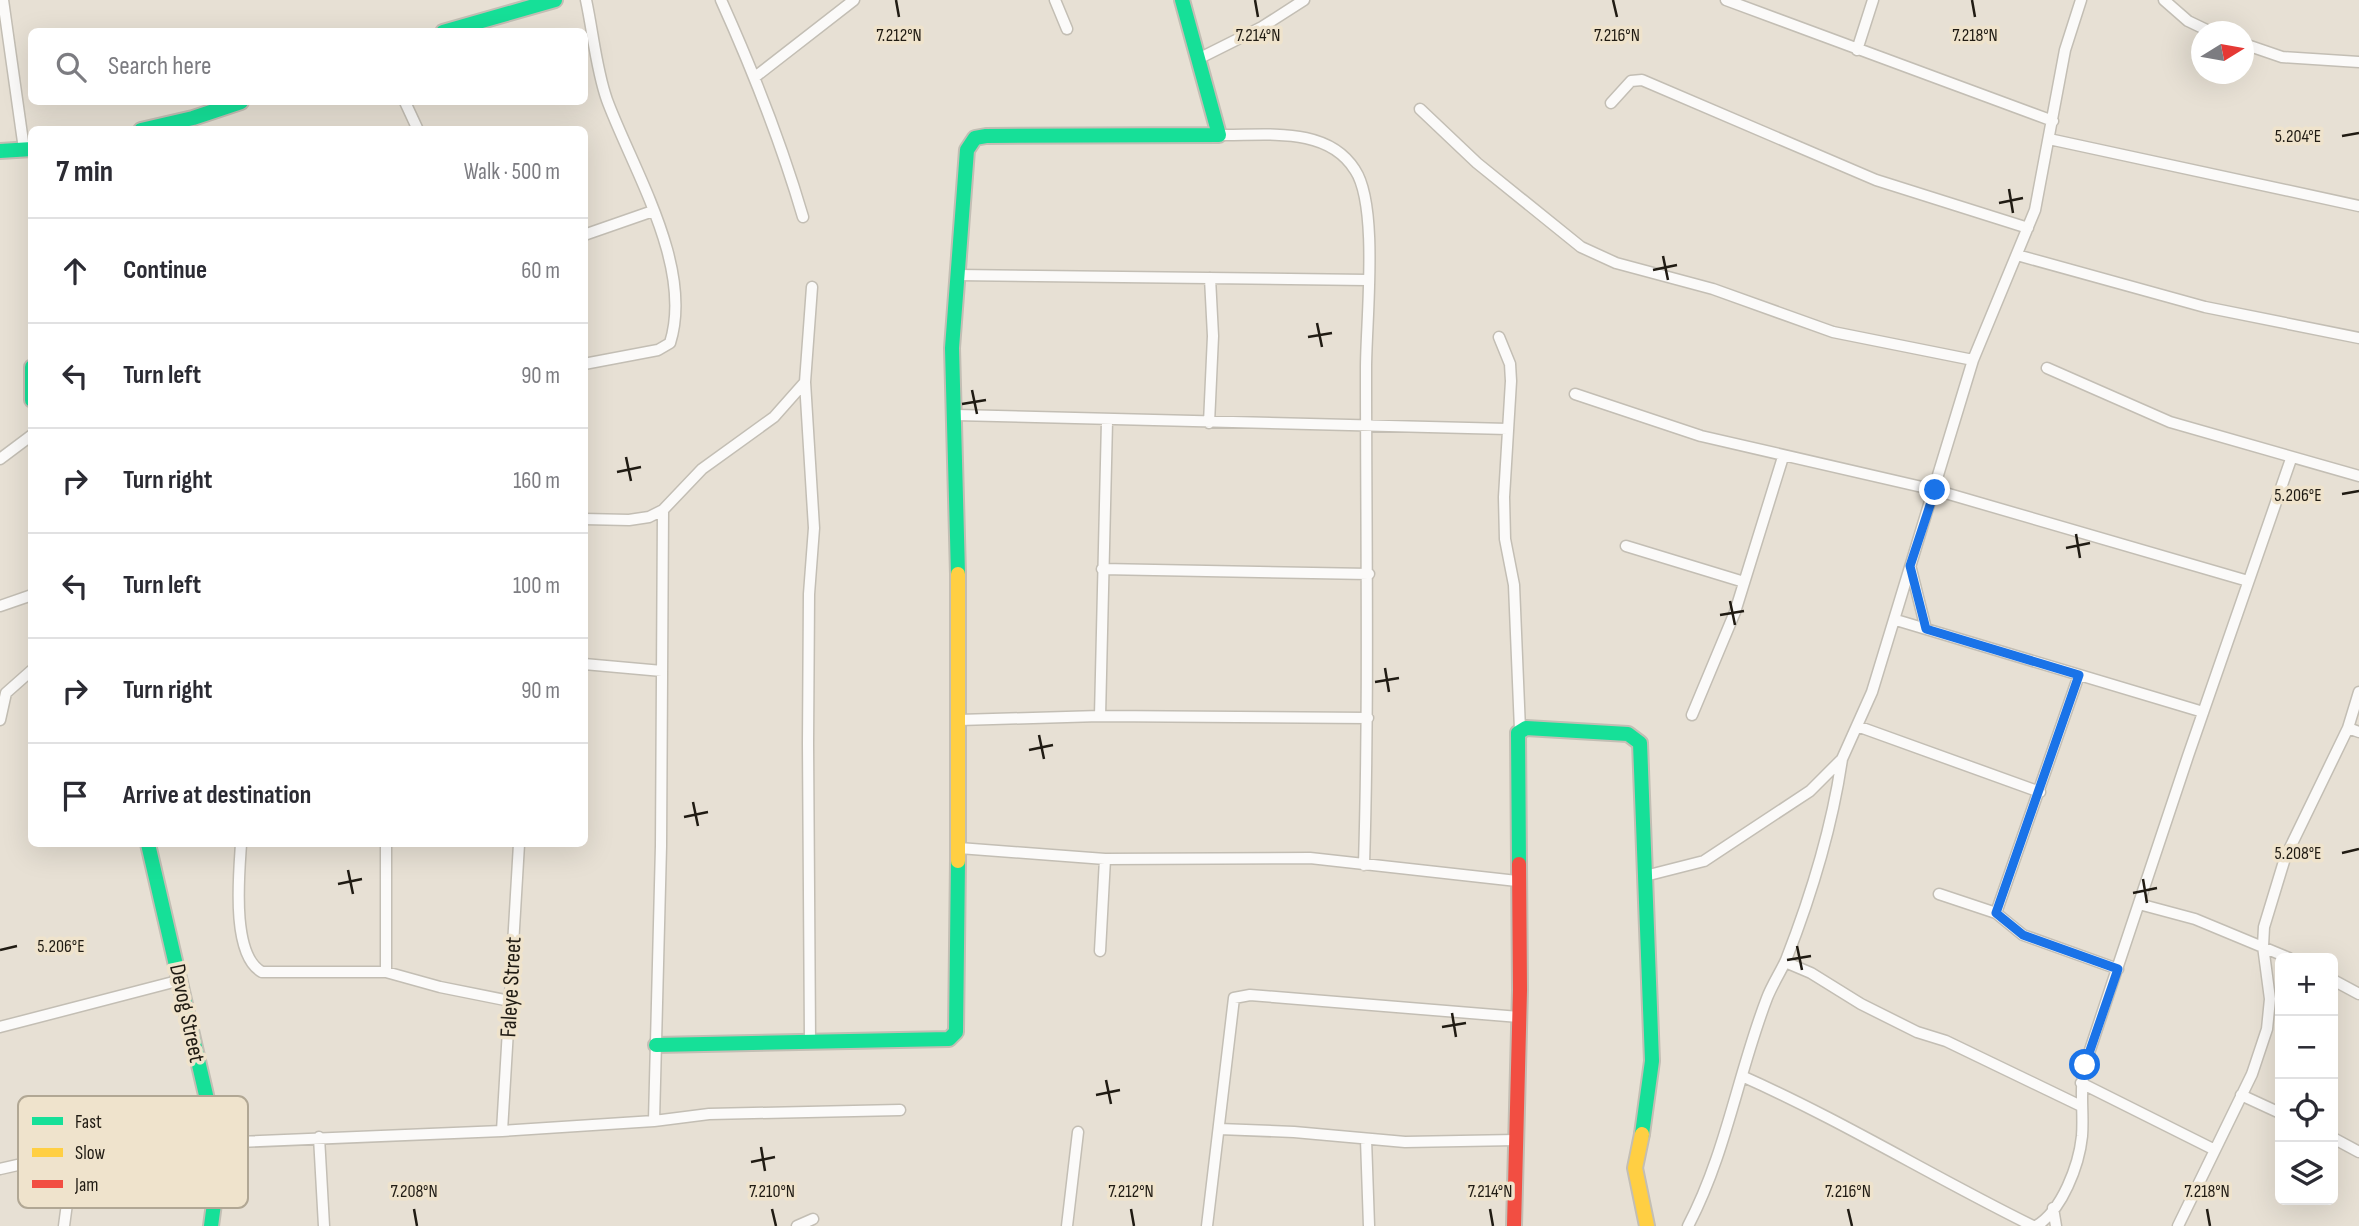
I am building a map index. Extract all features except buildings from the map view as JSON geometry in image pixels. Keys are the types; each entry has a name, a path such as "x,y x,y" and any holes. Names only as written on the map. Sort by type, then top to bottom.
{"street":[{"path":"0,150 28,149 3,0"},
{"path":"457,28 554,0"},
{"path":"586,0 606,97 653,211 677,295 670,343 658,350 588,363"},
{"path":"721,0 755,77 787,161 803,217"},
{"path":"755,77 854,0"},
{"path":"1055,0 1067,29"},
{"path":"1182,0 1219,135"},
{"path":"1200,58 1262,27 1304,0"},
{"path":"1726,0 2053,121"},
{"path":"1857,50 1873,0"},
{"path":"1688,1226 1721,1146 1767,997 1785,962 1814,886 1814,871 1837,797 1842,759 1872,692 1896,620 1973,360 1997,296 2028,228 2053,121 2065,50 2081,0"},
{"path":"2164,0 2191,22"},
{"path":"2254,47 2282,57 2359,62"},
{"path":"1611,103 1631,81 1642,80 1876,180 2028,228"},
{"path":"158,126 232,105"},
{"path":"406,105 416,126"},
{"path":"1420,109 1477,163 1581,247 1616,263 1713,289 1833,332 1973,360"},
{"path":"656,1045 949,1039 957,1032 960,720 956,415 952,348 967,150 975,138 1002,135 1295,136 1335,148 1354,168 1362,182 1368,219 1369,574 1364,865"},
{"path":"2049,139 2359,206"},
{"path":"588,234 653,211"},
{"path":"2017,255 2205,306 2359,338"},
{"path":"957,275 1367,280"},
{"path":"1209,423 1213,336 1210,278"},
{"path":"810,1041 807,743 809,594 814,528 805,382 812,287"},
{"path":"1499,337 1510,364 1504,497 1505,539 1514,584 1520,730 1517,881 1519,1017 1514,1226"},
{"path":"2047,368 2170,422 2291,459 2359,476"},
{"path":"588,519 629,520 649,517 663,510 702,469 775,417 805,382"},
{"path":"1575,394 1701,436 1935,490 2248,581"},
{"path":"956,415 1107,421 1508,429"},
{"path":"1100,716 1107,421"},
{"path":"0,460 28,438"},
{"path":"1692,715 1718,658 1783,457"},
{"path":"1744,1077 1819,1111 1958,1190 2034,1226 2045,1221 2076,1164 2082,1138 2081,1083 2203,712 2291,459"},
{"path":"654,1121 663,510"},
{"path":"1626,546 1744,582"},
{"path":"1910,566 1926,629"},
{"path":"1102,569 1369,574"},
{"path":"0,606 28,596"},
{"path":"1896,620 2203,712"},
{"path":"588,664 662,671"},
{"path":"0,720 6,693 28,674"},
{"path":"1996,913 2079,675"},
{"path":"2178,1226 2241,1095 2269,1019 2264,927 2285,858 2348,728 2359,692"},
{"path":"960,720 1100,716 1368,718"},
{"path":"1857,726 2040,792"},
{"path":"2348,728 2359,732"},
{"path":"1520,730 1633,735 1641,750 1651,1061 1647,1113 1635,1168 1647,1226"},
{"path":"1645,876 1704,862 1810,791 1842,759"},
{"name":"Devog Street","path":"149,847 206,1096"},
{"path":"241,847 238,893 245,951 253,967 262,972 386,972 440,987 510,1001"},
{"path":"386,847 386,972"},
{"name":"Faleye Street","path":"502,1131 519,847"},
{"path":"959,848 1105,859 1310,858 1517,881"},
{"path":"1100,951 1105,859"},
{"path":"1939,894 1996,913 2023,935 2118,969"},
{"path":"2139,904 2195,919 2278,953"},
{"path":"1785,962 1811,973 1861,1004 1917,1032 1946,1041 2081,1106"},
{"path":"0,1027 181,980"},
{"path":"2338,983 2359,994"},
{"path":"1207,1226 1234,998 1250,995 1519,1017"},
{"path":"2081,1083 2215,1150"},
{"path":"2241,1095 2275,1112"},
{"path":"248,1141 502,1131 654,1121 709,1114 900,1110"},
{"path":"1219,1129 1405,1142 1516,1140"},
{"path":"1067,1226 1078,1132"},
{"path":"318,1137 324,1226"},
{"path":"1366,1139 1369,1226"},
{"path":"2338,1141 2359,1152"},
{"path":"0,1169 18,1165"},
{"path":"64,1226 66,1208"},
{"name":"Devog Street","path":"211,1226 214,1208"},
{"path":"2053,1208 2056,1226"},
{"path":"797,1226 813,1219"}],"traffic: fast":[{"path":"457,28 555,0"},
{"path":"958,574 952,348 967,150 975,138 986,136 1219,135 1182,0"},
{"path":"158,126 232,105"},
{"path":"0,151 28,149"},
{"path":"1519,864 1518,733 1526,728 1628,734 1640,743 1652,1061 1642,1134"},
{"path":"149,847 206,1096"},
{"path":"656,1045 949,1039 956,1032 958,861"},
{"path":"211,1226 213,1208"}],"traffic: slow":[{"path":"958,574 958,861"},
{"path":"1642,1134 1635,1168 1647,1226"}],"traffic: jam":[{"path":"1514,1226 1520,990 1519,864"}],"route":[{"path":"1935,490 1910,566 1926,629 2079,675 1996,913 2023,935 2118,969 2085,1065"}]}
